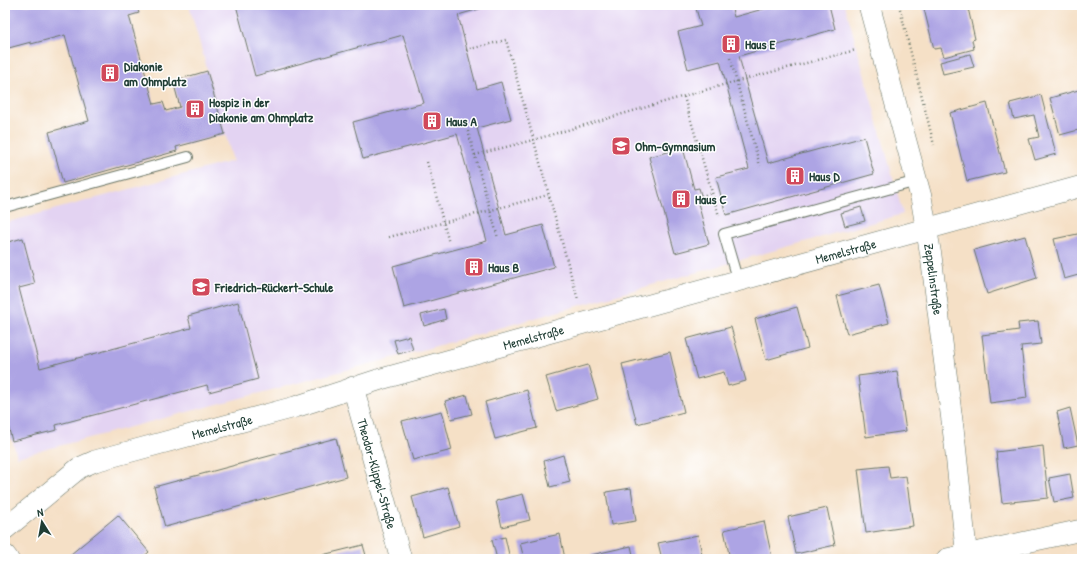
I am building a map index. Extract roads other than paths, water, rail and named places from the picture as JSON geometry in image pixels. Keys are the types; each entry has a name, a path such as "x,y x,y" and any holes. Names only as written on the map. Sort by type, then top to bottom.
{"street":[{"name":"Zeppelinstraße","path":"869,5 917,181 927,229 955,444 960,558"},
{"name":"Memelstraße","path":"5,529 79,468 95,461 295,407 328,397 353,387 1082,186"},
{"name":"Theodor-Klippel-Straße","path":"353,387 401,559"},
{"path":"960,558 1082,530"},
{"path":"5,555 8,559"}],"lane":[{"path":"5,207 188,157"},
{"path":"738,282 724,234 917,181"}],"place":[{"name":"Haus E","path":"731,44"},
{"name":"Diakonie am Ohmplatz","path":"110,73"},
{"name":"Hospiz in der Diakonie am Ohmplatz","path":"195,109"},
{"name":"Haus A","path":"432,121"},
{"name":"Ohm-Gymnasium","path":"621,146"},
{"name":"Haus D","path":"795,176"},
{"name":"Haus C","path":"681,199"},
{"name":"Haus B","path":"474,267"},
{"name":"Friedrich-Rückert-Schule","path":"201,287"}]}
